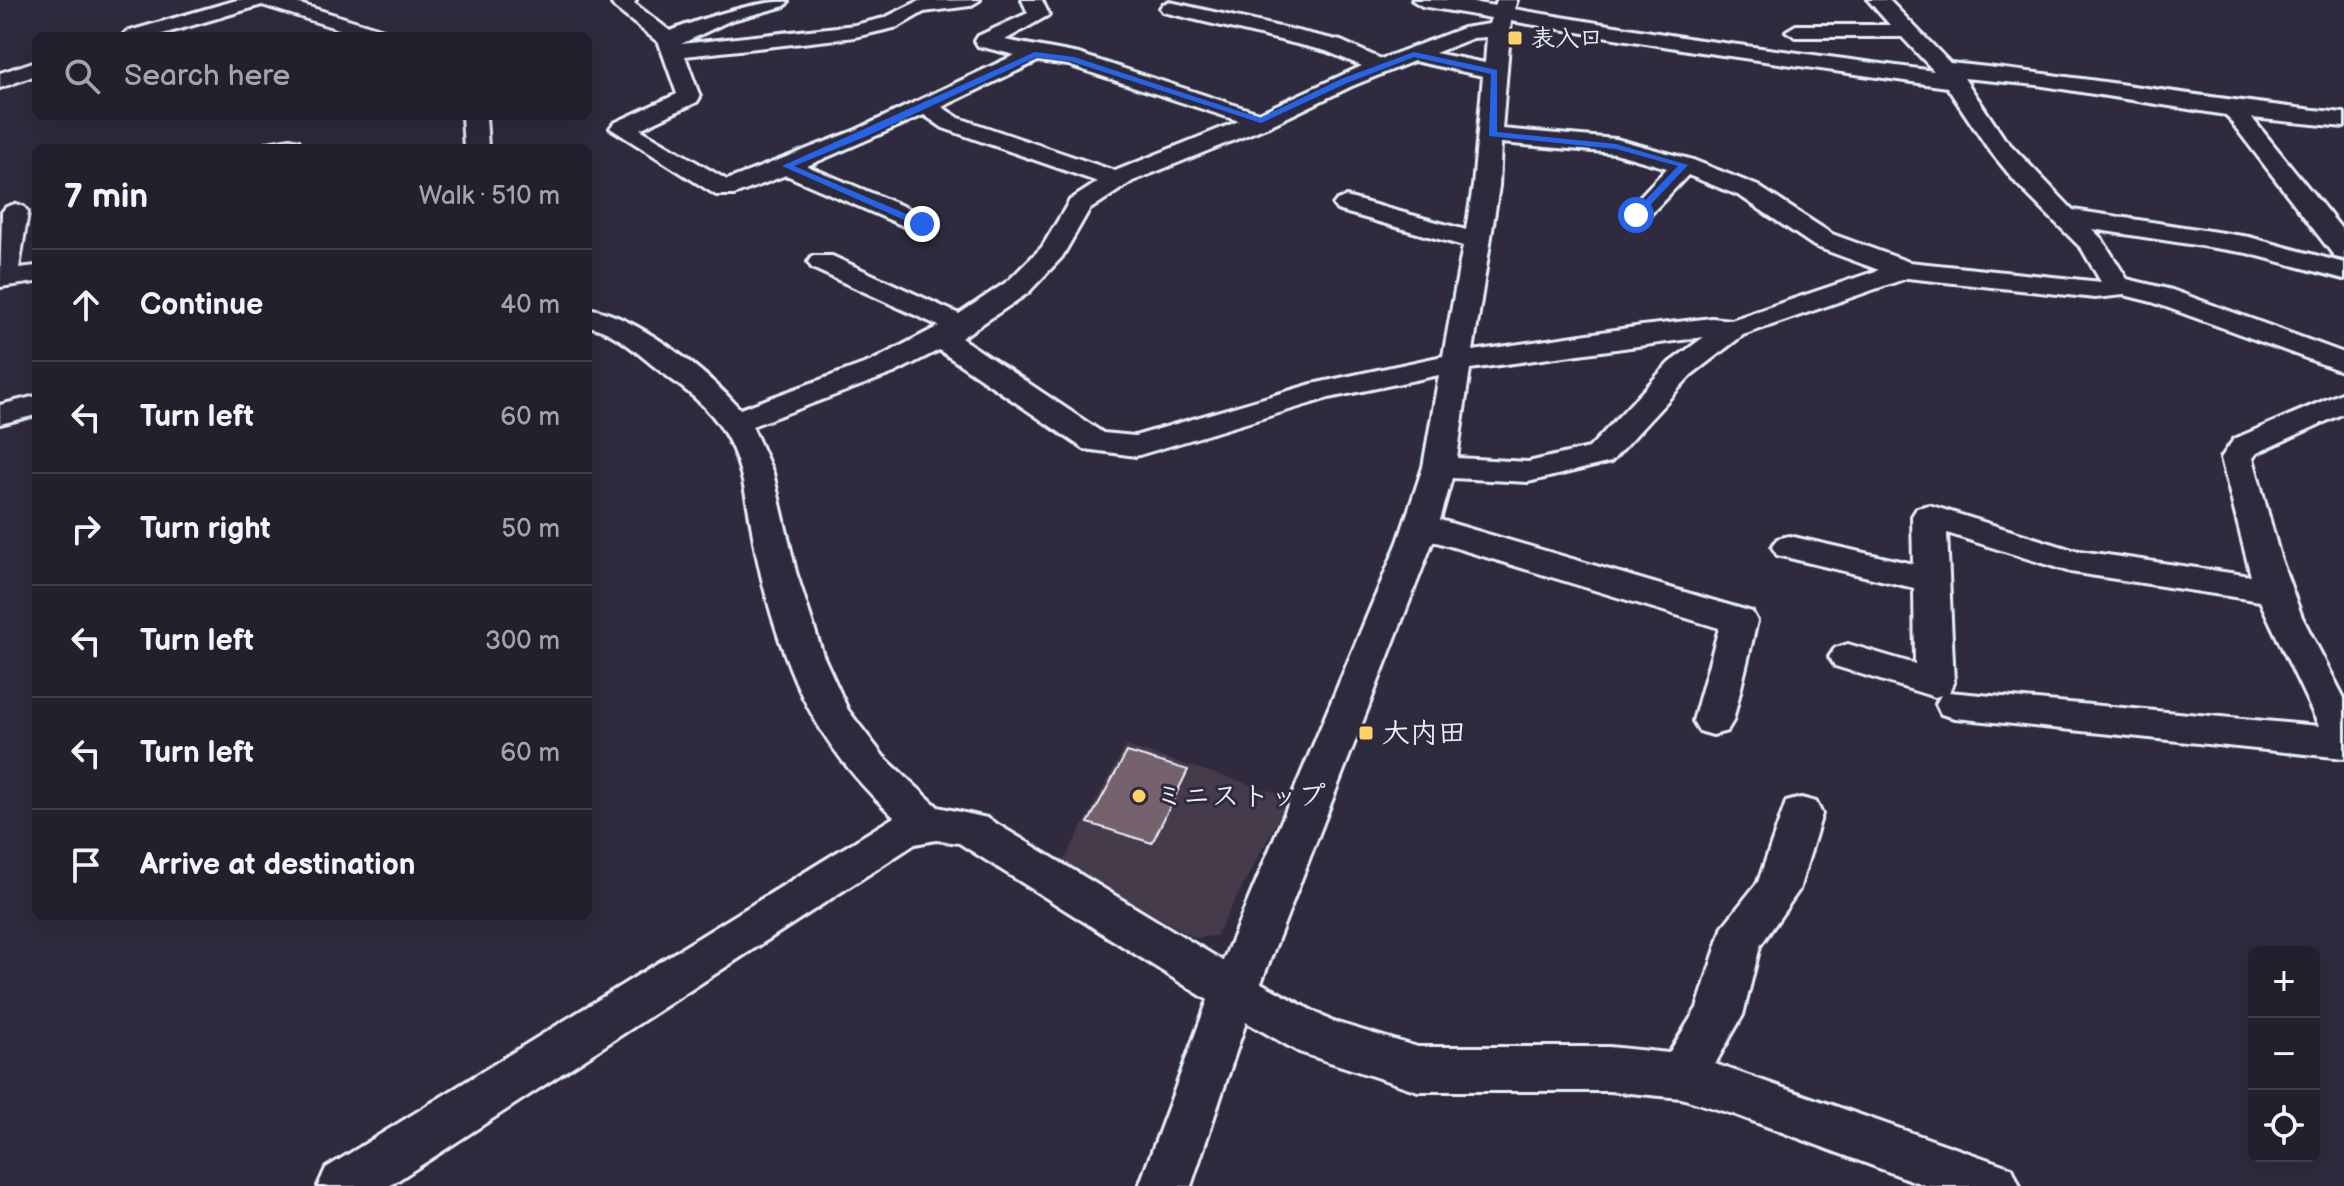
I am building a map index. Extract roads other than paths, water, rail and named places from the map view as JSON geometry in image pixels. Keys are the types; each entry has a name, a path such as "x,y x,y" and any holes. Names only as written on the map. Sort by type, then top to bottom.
{"street":[{"path":"147,32 259,0"},
{"path":"266,0 370,32"},
{"path":"626,0 622,4 670,45 689,97 622,128 725,190 926,106 1035,54"},
{"path":"670,45 855,31 891,23 919,7 970,0"},
{"path":"1032,0 1039,15 986,41 1035,54 1071,59 1261,121"},
{"path":"1422,0 1502,15 1950,75 2113,89 2234,109 2344,120"},
{"path":"670,45 722,17 778,2"},
{"path":"1886,3 1950,75 1995,142 2026,179 2093,245 2117,285 2162,296 2344,363"},
{"path":"1170,8 1333,46 1381,67"},
{"path":"734,422 883,367 951,332 1018,287 1053,251 1079,205 1117,180 1470,32 1502,15"},
{"path":"1165,1186 1202,1071 1388,616 1422,526 1439,467 1492,135 1502,15"},
{"path":"1796,31 1908,31"},
{"path":"1414,55 1495,72"},
{"path":"0,81 32,69"},
{"path":"926,106 951,123 1117,180"},
{"path":"2234,109 2253,138 2277,163 2344,251"},
{"path":"474,120 476,144"},
{"path":"1492,135 1616,146 1684,165 1749,191 1823,240 1905,270 2095,290 2114,290 2117,285"},
{"path":"1636,215 1684,165"},
{"path":"786,166 922,224"},
{"path":"1346,205 1476,241"},
{"path":"15,212 2,278 32,274"},
{"path":"2065,217 2249,245 2344,271"},
{"path":"822,262 951,332 1095,442 1136,446 1323,390 1457,362 1642,335 1712,327 1733,329"},
{"path":"1439,467 1528,472 1600,455 1680,369 1733,329 1905,270"},
{"path":"592,318 611,321 647,346 694,381 734,422 751,458 778,571 801,646 825,703 847,738 894,794 927,822"},
{"path":"2344,401 2245,446 2237,458 2262,557 2274,591 2315,683 2344,736"},
{"path":"0,415 32,406"},
{"path":"1848,657 1935,683 1929,516 2070,561 2274,591"},
{"path":"1422,526 1739,621 1713,721"},
{"path":"1789,547 1931,580"},
{"path":"1955,704 2344,743"},
{"path":"1681,1076 1719,1015 1739,939 1777,890 1801,814"},
{"path":"344,1186 900,832 927,822 948,823 972,830 1233,991 1316,1037 1418,1069 1609,1069 1681,1076 1736,1092 1994,1186"}],"place":[{"name":"表入口","path":"1515,38"},
{"name":"大内田","path":"1366,733"},
{"name":"ミニストップ","path":"1139,796"}]}
